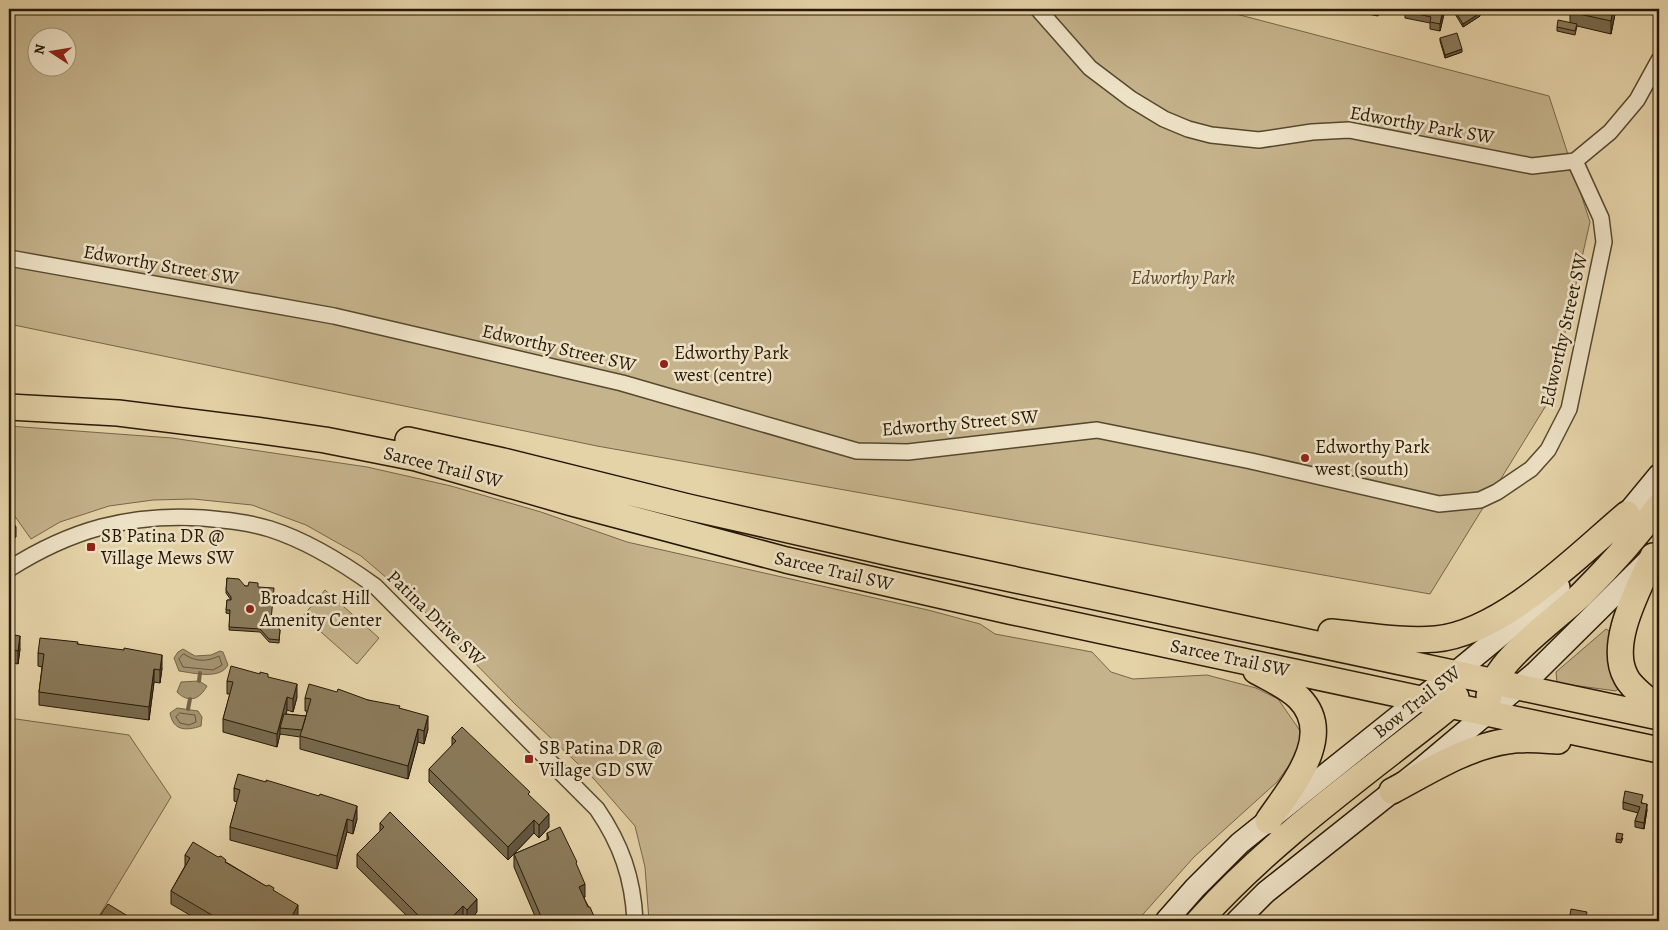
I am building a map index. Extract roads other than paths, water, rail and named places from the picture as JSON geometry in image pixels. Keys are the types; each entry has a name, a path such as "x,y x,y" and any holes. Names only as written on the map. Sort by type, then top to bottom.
{"highway":[{"name":"Sarcee Trail SW","path":"9,390 162,402 346,428 486,457 688,507 899,555 1659,716"},
{"name":"Sarcee Trail SW","path":"9,407 118,413 246,428 325,440 416,458 582,506 786,560 982,605 1659,750"},
{"path":"1486,714 1489,691 1506,684 1504,665 1529,640 1582,594 1638,534 1659,506"},
{"path":"1251,629 1303,629 1407,639 1446,638 1484,625 1516,606 1627,514"},
{"path":"1656,553 1630,610 1620,652 1625,677 1659,709"},
{"path":"1239,660 1298,697 1308,710 1312,722 1313,735 1309,758 1268,821"},
{"path":"1199,921 1229,888 1284,837 1450,706 1458,693 1460,682 1455,673"},
{"path":"1392,791 1466,752 1486,745 1523,739 1605,745 1620,742"}],"main road":[{"name":"Bow Trail SW","path":"1166,921 1233,850 1455,673 1573,575 1659,475"},
{"path":"1506,684 1536,672 1656,553"},
{"path":"1237,921 1266,892 1486,714"},
{"path":"1248,921 1266,892"}],"street":[{"name":"Edworthy Park SW","path":"1038,9 1090,68 1131,99 1164,119 1211,136 1259,140 1312,132 1349,130 1532,166 1575,161"},
{"path":"1575,161 1610,132 1637,100 1659,60"},
{"name":"Edworthy Street SW","path":"9,258 353,321 622,383 858,451 908,452 1097,430 1251,461 1439,504 1459,504 1480,500 1498,492 1532,469 1548,450 1569,409 1604,242 1601,218 1575,161"},
{"name":"Patina Drive SW","path":"9,569 40,551 92,529 166,516 228,519 270,529 337,560 376,586 597,809 620,848 626,863 634,902 635,921"}],"water":[{"path":"183,649 195,656 223,652 228,665 219,673 213,674 179,671 174,658"},
{"path":"199,681 207,686 198,697 190,699 181,696 177,692 181,682"},
{"path":"177,708 198,711 202,717 201,726 185,729 177,726 170,713"}],"waterway":[{"path":"199,681 200,673"},
{"path":"188,709 190,699"}],"place":[{"name":"Edworthy Park west (centre)","path":"664,364"},
{"name":"Edworthy Park west (south)","path":"1305,458"},
{"name":"SB Patina DR @ Village Mews SW","path":"91,547"},
{"name":"Broadcast Hill Amenity Center","path":"250,609"},
{"name":"SB Patina DR @ Village GD SW","path":"529,759"}],"park label":[{"name":"Edworthy Park","path":"1183,278"}]}
